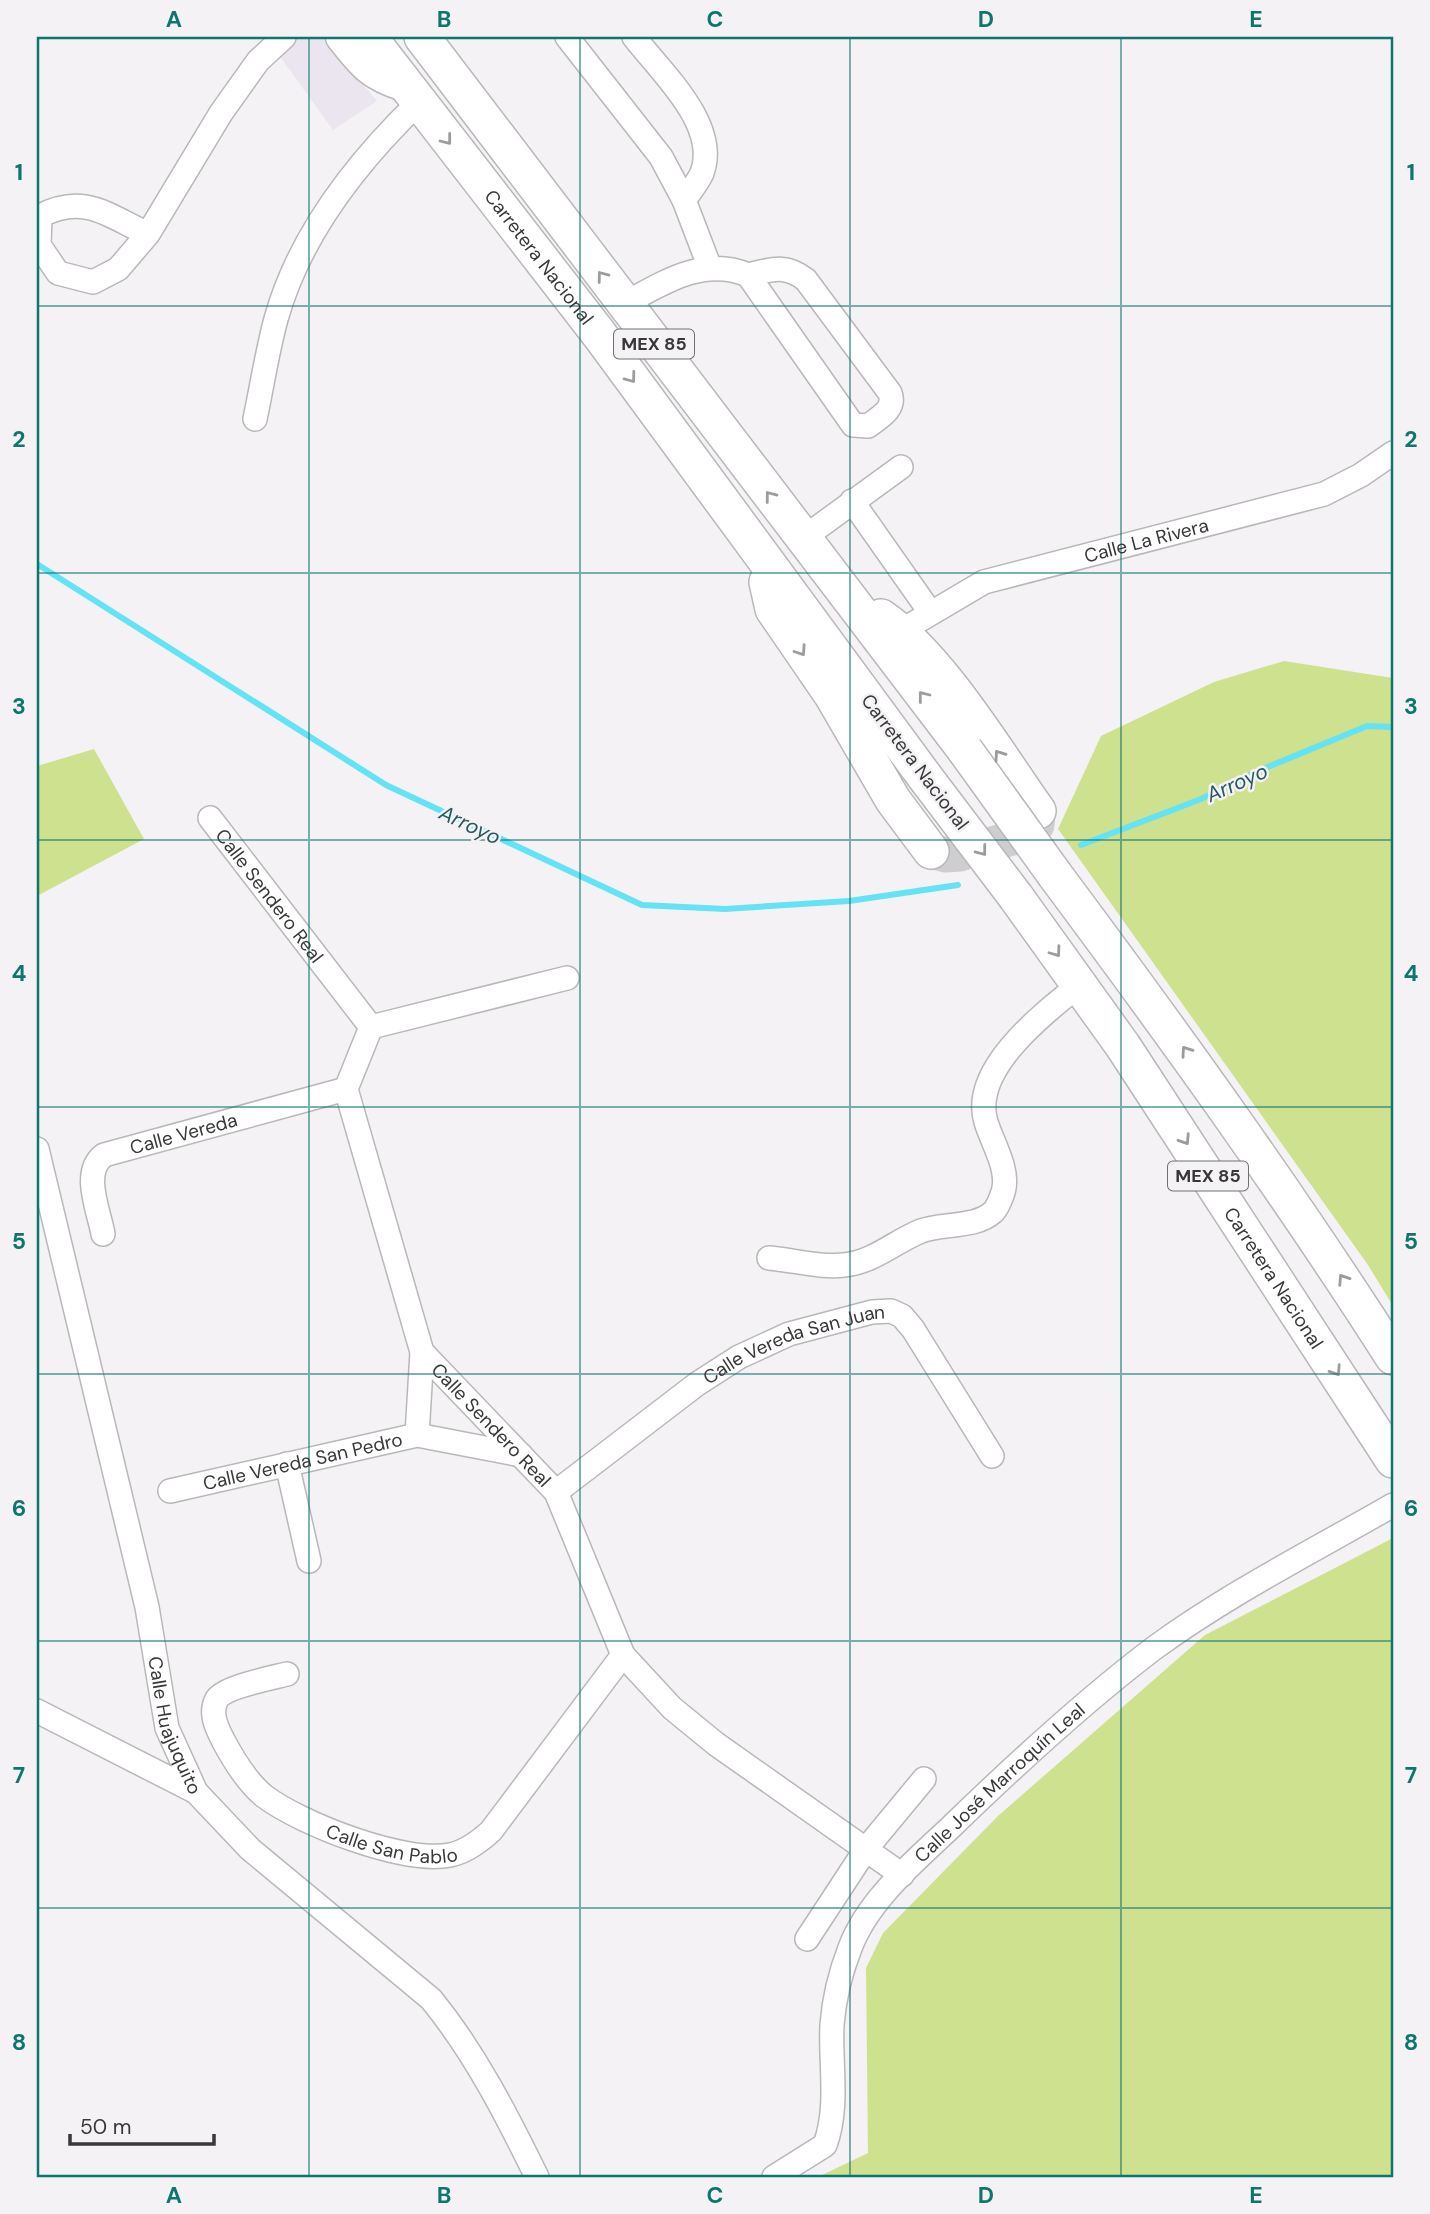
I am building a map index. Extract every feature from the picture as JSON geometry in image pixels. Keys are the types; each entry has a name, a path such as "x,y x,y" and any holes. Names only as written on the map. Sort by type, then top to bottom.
{"highway":[{"name":"Carretera Nacional","path":"369,37 599,334 1016,897 1138,1069 1393,1460"},
{"name":"Carretera Nacional","path":"422,37 965,750 1172,1032 1313,1231 1393,1357"},
{"name":"MEX 85","path":"765,557 773,608 832,695 893,800 931,851"},
{"name":"MEX 85","path":"841,590 901,631 973,719 1038,811"}],"main road":[{"name":"Carretera Nacional","path":"341,37 366,69 412,95"},
{"name":"Carretera Nacional","path":"444,37 463,67 467,98"}],"street":[{"path":"148,234 92,207 62,205 40,216 39,245 58,273 93,282 118,269 148,234 221,113 258,61 284,37"},
{"path":"567,37 639,125 684,200 710,268"},
{"path":"634,37 700,121 706,145 702,173 684,200"},
{"path":"255,419 276,318 305,245 412,95"},
{"path":"624,304 678,274 710,268 733,269 748,275 853,425 868,426 889,410 892,399 890,393 806,280 793,270 776,267 748,275"},
{"name":"Calle La Rivera","path":"901,631 984,582 1324,494 1361,475 1393,453"},
{"path":"802,539 901,467"},
{"path":"852,501 930,612"},
{"name":"Calle Sendero Real","path":"209,818 371,1027"},
{"path":"346,1089 371,1027 567,978"},
{"path":"769,1258 841,1266 868,1261 921,1231 976,1220 993,1212 1004,1189 1003,1169 985,1119 982,1099 989,1076 1042,1014 1079,985"},
{"name":"Calle Sendero Real","path":"346,1089 422,1352 556,1492 623,1655 672,1708 716,1744 902,1875"},
{"name":"Calle Vereda","path":"103,1234 92,1182 97,1160 104,1155 346,1089"},
{"name":"Calle Huajuquito","path":"37,1149 147,1606 167,1728 196,1792 250,1849 431,1999 455,2028 499,2099 537,2177"},
{"name":"Calle Vereda San Juan","path":"556,1492 697,1384 739,1357 789,1334 872,1312 891,1311 902,1316 913,1329 992,1456"},
{"path":"417,1435 422,1352"},
{"name":"Calle Vereda San Pedro","path":"170,1491 417,1435 521,1454"},
{"path":"287,1464 309,1561"},
{"name":"Calle José Marroquín Leal","path":"774,2177 825,2145 832,2114 832,2023 839,1980 850,1945 869,1913 902,1875 1018,1761 1154,1649 1256,1584 1393,1505"},
{"name":"Calle San Pablo","path":"287,1674 230,1690 218,1698 214,1709 215,1723 232,1757 263,1794 296,1817 373,1846 427,1855 450,1855 468,1848 491,1831 623,1655"},
{"path":"37,1711 196,1792"},
{"path":"807,1939 866,1849 924,1779"}],"shaded area":[{"path":"266,37 323,37 377,101 333,130"}],"green space":[{"path":"1284,661 1393,678 1393,1306 1368,1265 1058,829 1101,736 1214,682"},
{"path":"94,749 144,839 37,896 37,766"},
{"path":"1393,1538 1393,2177 818,2177 868,2153 866,1968 883,1933 998,1816 1205,1635"}],"waterway":[{"name":"Arroyo","path":"37,564 386,785 642,905 725,909 849,901 958,885"},
{"name":"Arroyo","path":"1081,845 1201,799 1263,769 1367,726 1393,727"}],"tunnel":[{"path":"931,851 946,855 960,854 1015,837 1037,825 1038,812"}]}
